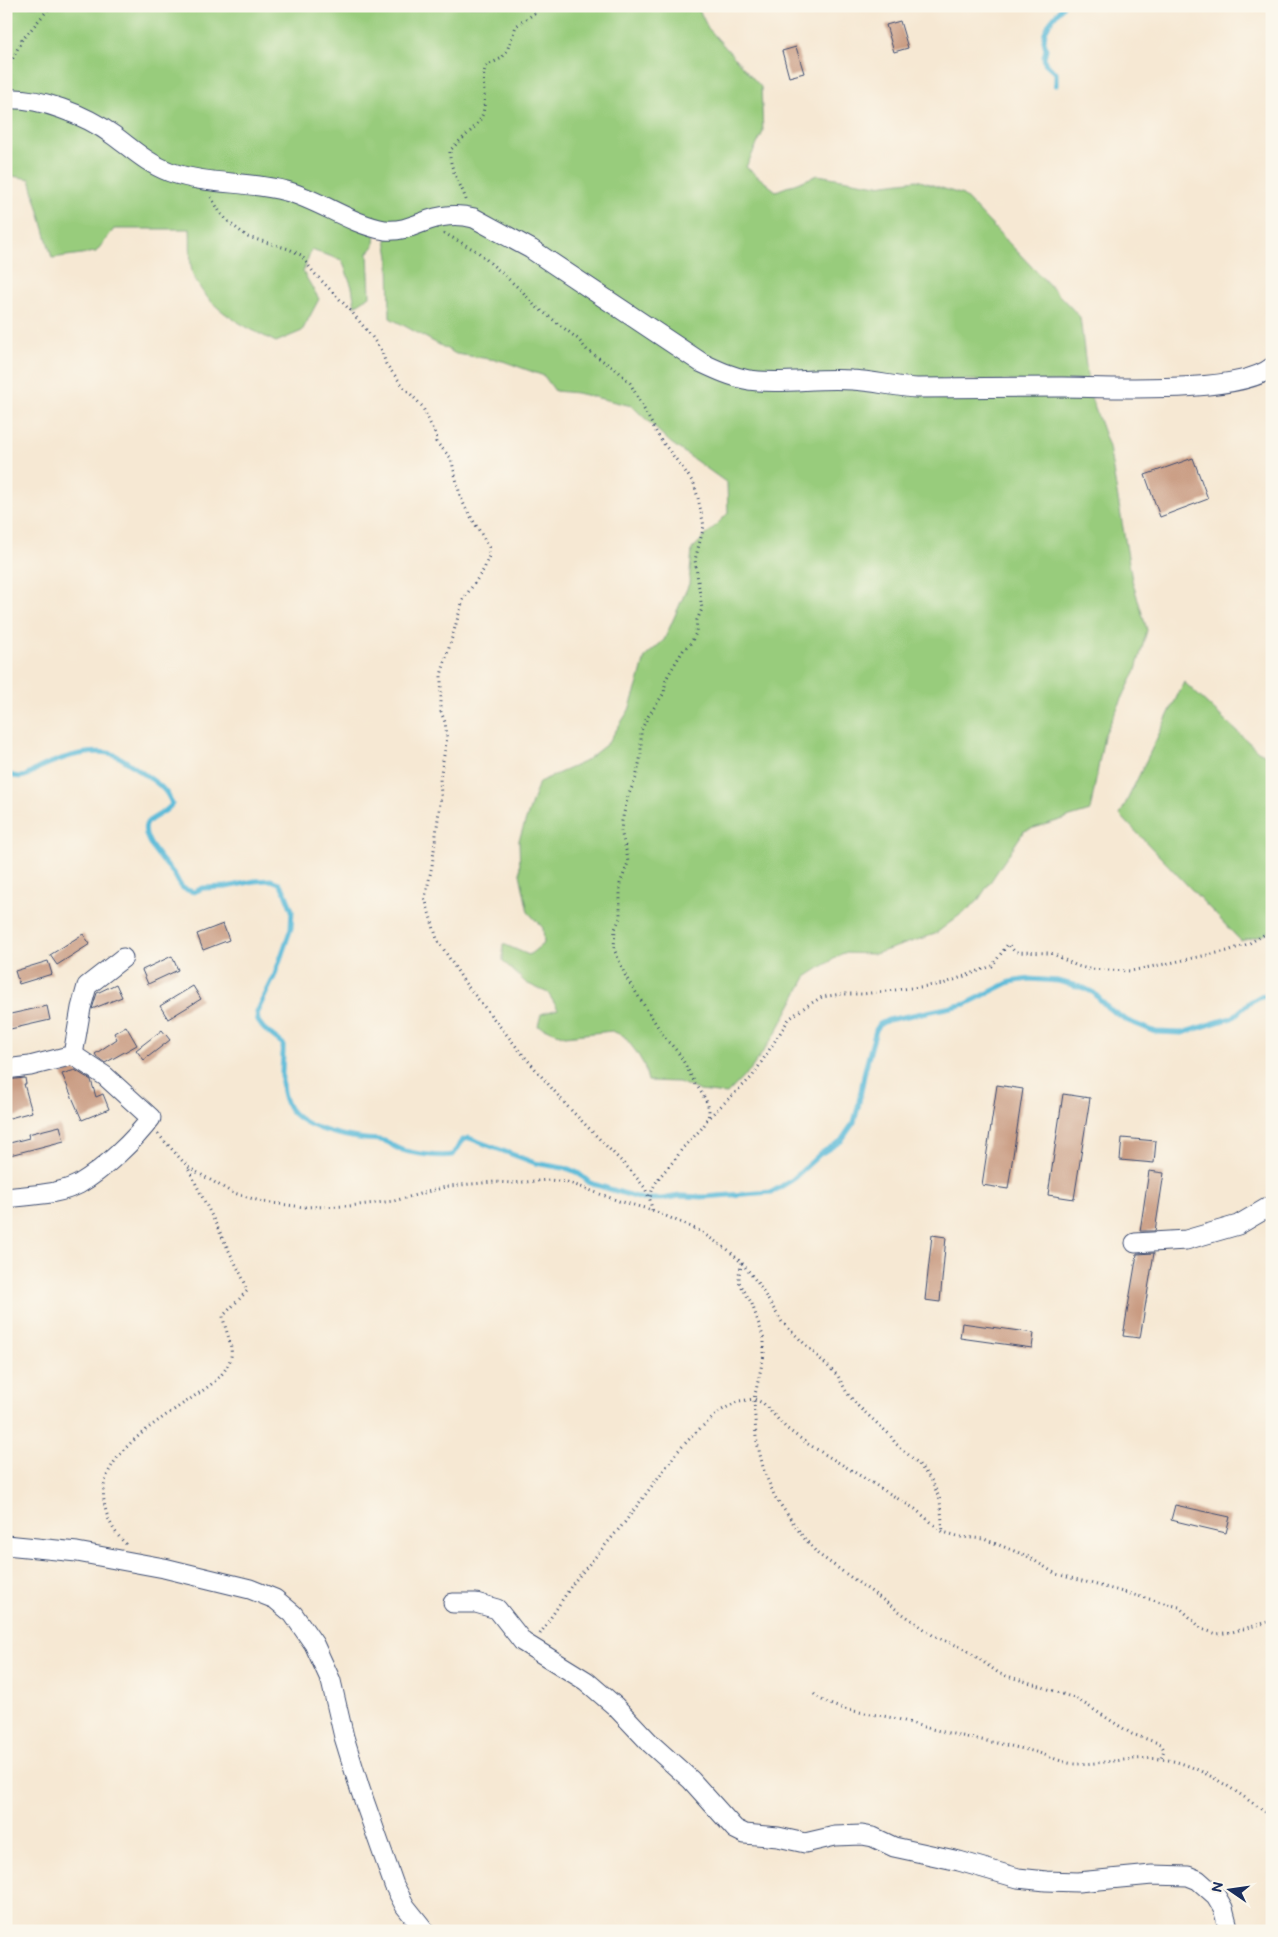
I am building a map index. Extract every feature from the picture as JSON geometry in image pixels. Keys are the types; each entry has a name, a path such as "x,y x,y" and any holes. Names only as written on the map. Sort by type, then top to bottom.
{"street":[{"path":"6,99 28,101 82,117 112,134 151,163 170,172 202,180 267,187 294,193 363,223 386,230 407,228 444,216 464,216 484,222 531,249 702,363 748,380 853,380 917,388 1142,388 1197,386 1237,381 1272,367"},
{"path":"74,1055 81,1008 87,986 123,958"},
{"path":"6,1069 30,1066 74,1055 105,1076 151,1118 138,1135 99,1169 78,1184 51,1192 6,1198"},
{"path":"1135,1243 1186,1240 1238,1225 1272,1205"},
{"path":"6,1545 77,1552 164,1568 250,1589 276,1599 294,1614 314,1644 331,1681 344,1737 360,1789 394,1885 405,1906 425,1931"},
{"path":"453,1603 476,1603 497,1609 518,1636 599,1691 651,1744 691,1780 735,1829 745,1834 778,1837 805,1843 836,1836 862,1835 873,1837 894,1847 959,1861 1018,1878 1046,1881 1078,1882 1152,1875 1188,1876 1198,1880 1216,1896 1223,1908 1229,1931"}],"path":[{"path":"6,72 22,40 52,6"},
{"path":"464,216 467,205 463,190 450,162 450,152 467,135 482,115 484,107 483,74 486,66 502,58 516,26 535,13 540,6"},
{"path":"202,180 221,214 230,224 248,237 289,249 301,255 314,273 351,311 372,337 382,352 386,364 422,406 437,438 436,442 451,458 460,495 489,547 490,556 484,569 463,600 441,675 441,712 445,722 447,737 440,779 441,795 432,866 426,898 428,909 437,939 465,983 567,1106 632,1172 645,1188 652,1210"},
{"path":"429,220 441,232 478,252 523,292 540,310 578,340 587,350 618,371 630,383 660,439 694,484 704,526 695,560 702,609 697,620 696,633 691,643 684,650 666,679 664,693 640,730 641,755 636,778 628,796 622,821 621,831 628,862 620,884 620,918 615,928 614,949 630,985 667,1041 686,1063 693,1080 706,1102 709,1112 706,1121"},
{"path":"650,1200 656,1179 675,1159 682,1148 699,1132 706,1121 752,1077 790,1019 804,1006 822,997 943,984 992,966 1008,944 1016,952 1051,953 1070,963 1089,969 1131,971 1227,951 1248,944 1272,930"},
{"path":"151,1118 157,1132 166,1145 188,1167 213,1183 247,1198 304,1207 349,1206 394,1201 449,1186 549,1180 567,1182 619,1201 652,1210 698,1230 728,1250 742,1263 757,1282 782,1322 838,1376 847,1394 918,1464 932,1481 940,1500 943,1532"},
{"path":"132,1550 119,1538 105,1510 102,1492 115,1458 221,1375 231,1360 231,1350 223,1316 247,1292 245,1283 188,1167"},
{"path":"742,1263 739,1282 752,1304 764,1339 764,1355 754,1399 756,1438 764,1471 775,1497 804,1538 818,1554 934,1636 965,1649 1000,1674 1077,1699 1132,1734 1161,1744 1164,1750 1161,1759"},
{"path":"531,1646 574,1582 616,1534 678,1451 697,1431 722,1410 739,1401 754,1399 763,1403 793,1434 915,1509 943,1532 984,1539 1027,1556 1056,1574 1179,1607 1202,1629 1217,1634 1232,1632 1272,1621"},
{"path":"814,1694 822,1701 857,1711 1031,1751 1073,1764 1161,1759 1177,1762 1205,1774 1272,1817"}],"green space":[{"path":"6,6 697,6 708,28 761,87 763,132 746,167 776,191 818,175 877,185 917,180 963,195 1080,317 1088,383 745,375 707,361 475,212 375,229 374,246 368,253 370,296 355,306 352,287 342,260 311,250 303,272 319,299 302,331 276,342 228,316 208,298 193,275 190,229 114,229 96,252 52,258 30,179 6,175"},
{"path":"445,219 472,221 711,372 847,382 1089,392 1109,447 1132,580 1147,630 1136,670 1104,736 1090,811 1024,831 977,902 935,934 875,954 843,953 806,977 776,1033 751,1069 727,1094 700,1091 679,1082 648,1081 644,1065 637,1053 624,1036 612,1031 565,1036 538,1026 541,1014 558,1009 548,993 526,983 503,961 503,944 529,955 544,943 543,928 528,912 520,874 519,840 539,782 584,762 608,743 629,710 645,657 664,640 689,584 692,549 728,513 727,483 671,443 632,406 577,393 555,391 544,376 503,361 456,354 390,318 389,257 386,239"},
{"path":"1184,682 1258,751 1272,758 1272,929 1264,935 1241,941 1120,815"}],"building":[{"path":"900,21 908,48 894,52 886,25"},
{"path":"796,47 804,73 789,77 782,51"},
{"path":"1193,458 1208,499 1160,517 1145,475"},
{"path":"223,924 229,940 203,950 197,934"},
{"path":"83,934 90,944 57,965 50,955"},
{"path":"172,956 178,970 148,984 142,970"},
{"path":"48,961 52,974 19,984 15,971"},
{"path":"116,984 122,997 92,1009 97,993"},
{"path":"193,986 201,999 168,1019 160,1006"},
{"path":"47,1006 50,1020 6,1030 6,1015"},
{"path":"126,1026 137,1045 105,1063 95,1054 117,1039 114,1033"},
{"path":"162,1030 170,1040 144,1060 136,1050"},
{"path":"75,1070 91,1080 96,1097 103,1094 109,1109 82,1120 62,1074"},
{"path":"25,1078 26,1084 24,1084 32,1112 6,1119 6,1080"},
{"path":"997,1085 1023,1089 1008,1189 982,1185"},
{"path":"1063,1094 1090,1098 1074,1199 1048,1195"},
{"path":"60,1126 64,1141 6,1156 6,1144 29,1138 28,1134"},
{"path":"1122,1138 1156,1141 1154,1163 1120,1160"},
{"path":"1149,1171 1164,1173 1155,1231 1140,1231"},
{"path":"932,1235 946,1237 940,1302 925,1300"},
{"path":"1154,1253 1140,1338 1123,1336 1137,1254"},
{"path":"962,1323 1034,1333 1032,1348 960,1338"},
{"path":"1175,1505 1230,1517 1226,1533 1171,1520"}],"waterway":[{"path":"1056,85 1056,73 1045,63 1046,49 1044,41 1045,32 1050,22 1063,6"},
{"path":"6,773 20,777 25,776 49,764 83,754 100,752 116,756 155,782 170,798 172,804 169,808 150,820 146,825 145,831 147,838 160,858 183,888 194,892 203,888 226,887 255,881 271,880 279,883 292,910 291,928 274,977 257,1012 258,1021 264,1029 283,1044 283,1093 289,1108 303,1121 323,1130 356,1138 382,1140 402,1150 425,1155 453,1155 463,1140 469,1138 535,1163 569,1169 578,1173 590,1183 642,1199 772,1192 792,1180 820,1154 841,1141 854,1122 876,1030 880,1024 888,1020 966,1004 1010,982 1029,979 1058,981 1084,988 1094,993 1108,1008 1128,1021 1156,1032 1182,1033 1232,1018 1250,1002 1261,996 1272,995"}]}
